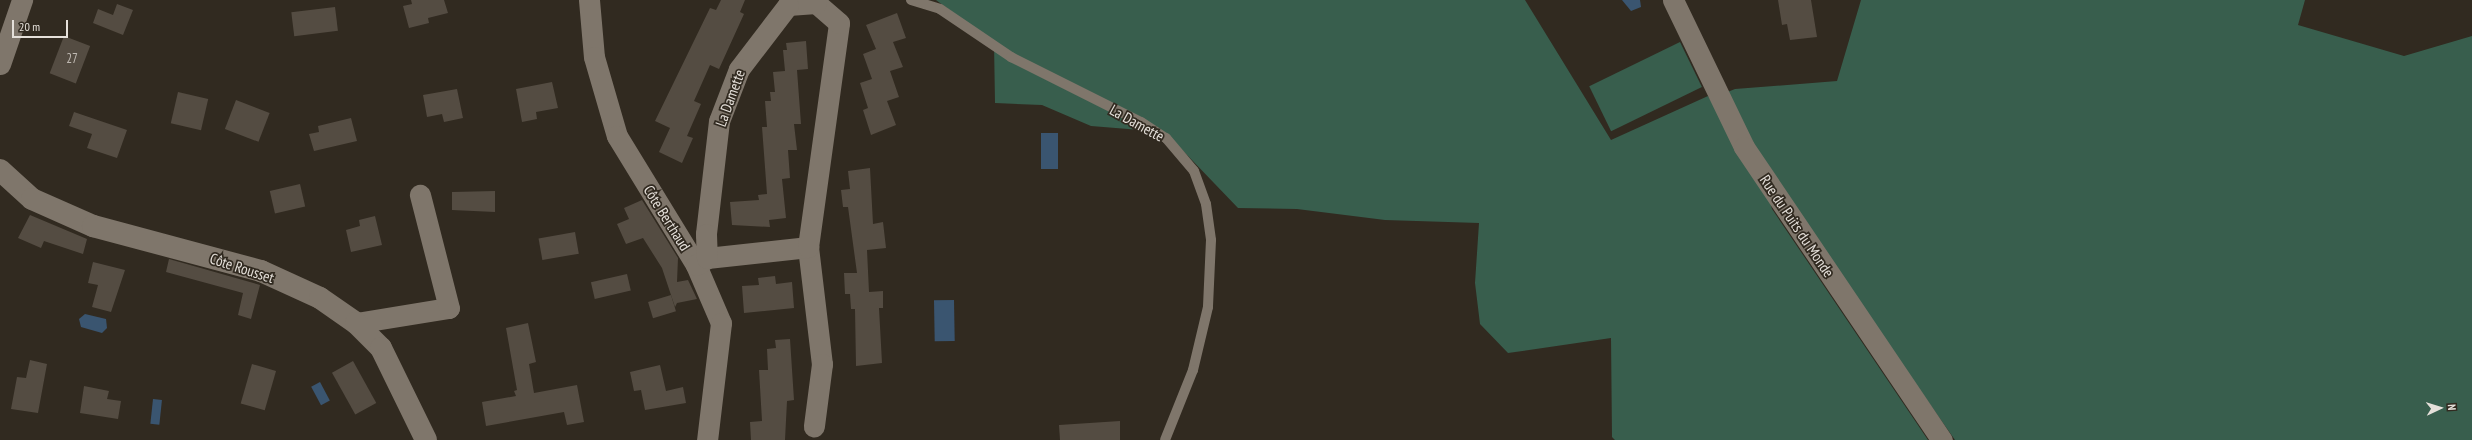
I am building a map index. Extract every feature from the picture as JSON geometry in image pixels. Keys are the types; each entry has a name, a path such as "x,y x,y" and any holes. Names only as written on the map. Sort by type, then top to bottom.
{"street":[{"path":"0,64 22,0"},
{"name":"Côte Berthaud","path":"589,0 594,57 617,136 701,261 721,322 707,440"},
{"name":"Rue du Puits du Monde","path":"1673,0 1744,148 1942,440"},
{"name":"La Damette","path":"701,261 706,234 719,121 739,69 788,5 819,1 839,23 808,248 822,364 814,426"},
{"name":"Côte Rousset","path":"0,170 32,199 93,226 261,270 320,298 356,323 381,348 426,440"},
{"path":"356,323 449,308 420,195"},
{"path":"701,261 808,248"}],"lane":[{"name":"La Damette","path":"911,0 940,9 1011,57 1141,122 1166,138 1194,172 1206,204 1211,240 1208,307 1193,370 1165,440"}],"green space":[{"path":"936,0 1525,0 1611,140 1708,96 1767,191 1772,209 1928,440 1615,440 1612,437 1611,338 1508,353 1480,324 1475,283 1479,223 1385,220 1297,209 1238,208 1165,132 1091,126 1042,105 995,103 994,43"},
{"path":"1861,0 2305,0 2298,25 2404,56 2472,36 2472,440 1955,440 1749,146 1725,93 1735,89 1837,81"},
{"path":"1680,42 1702,87 1611,131 1589,86"}],"water":[{"path":"1622,0 1640,0 1641,7 1631,11"},
{"path":"1041,133 1058,133 1058,169 1041,169"},
{"path":"934,300 954,300 955,341 935,341"},
{"path":"85,314 106,319 107,328 102,333 81,327 79,319"},
{"path":"320,382 330,401 321,405 311,387"},
{"path":"153,399 162,400 159,425 150,424"}],"building":[{"path":"411,0 444,0 448,13 428,18 429,23 409,28 403,6 412,4"},
{"path":"721,0 745,0 740,12 744,14 719,69 710,65 694,101 701,104 687,136 693,138 682,163 659,152 670,128 655,121 710,8 716,10"},
{"path":"1778,0 1811,0 1817,37 1790,40 1787,24 1782,25"},
{"path":"117,4 133,10 123,35 93,23 98,9 113,15"},
{"path":"335,7 338,31 294,36 291,12"},
{"path":"897,13 906,38 893,42 903,67 890,71 899,97 887,101 896,125 871,135 863,110 868,108 860,83 872,79 863,54 876,49 866,25"},
{"path":"64,36 90,46 76,83 50,73"},
{"path":"806,41 808,69 797,70 801,124 794,124 797,150 788,150 790,178 782,179 786,218 769,220 770,227 732,225 730,202 759,200 758,195 767,194 762,127 767,127 765,101 771,101 770,92 775,92 773,72 785,71 783,50 787,50 786,43"},
{"path":"552,82 558,108 536,112 537,119 522,122 516,89"},
{"path":"457,89 463,118 444,122 442,114 427,117 423,95"},
{"path":"178,92 208,99 201,130 171,123"},
{"path":"236,100 270,113 258,142 225,129"},
{"path":"74,112 127,130 117,158 87,148 92,134 69,126"},
{"path":"351,118 357,141 314,151 309,134 319,132 318,126"},
{"path":"870,168 873,224 883,222 886,248 867,250 869,292 883,291 883,308 879,308 882,363 856,366 855,309 851,309 850,294 845,294 844,273 857,273 848,207 843,207 841,190 850,189 848,171"},
{"path":"300,184 305,206 275,213 270,191"},
{"path":"495,191 495,212 452,210 452,192"},
{"path":"642,200 678,258 677,282 688,280 697,299 677,303 675,307 662,268 643,238 626,244 617,224 629,219 624,208"},
{"path":"30,215 87,239 83,254 44,241 41,248 18,238"},
{"path":"375,216 382,245 351,252 346,230 360,226 359,220"},
{"path":"575,232 579,254 542,260 539,238"},
{"path":"169,259 260,285 251,319 238,315 243,293 166,272"},
{"path":"93,262 125,270 111,312 92,307 98,285 88,283"},
{"path":"627,274 631,291 595,299 591,282"},
{"path":"775,276 776,284 792,282 794,308 744,313 742,286 759,285 758,278"},
{"path":"671,295 676,311 653,318 648,302"},
{"path":"528,323 536,362 529,364 534,393 577,385 584,422 567,425 564,412 486,426 482,402 516,396 514,391 517,390 506,328"},
{"path":"790,339 794,400 787,401 785,440 751,440 750,422 762,421 759,370 768,370 767,349 776,348 775,340"},
{"path":"30,360 47,364 38,413 11,409 17,377 26,378"},
{"path":"353,361 376,403 355,415 332,373"},
{"path":"252,364 276,371 265,410 241,403"},
{"path":"660,365 666,391 683,387 686,403 645,410 641,390 634,391 630,372"},
{"path":"84,386 109,391 107,399 121,401 118,419 80,413"},
{"path":"1120,421 1120,440 1060,440 1059,425"}]}
